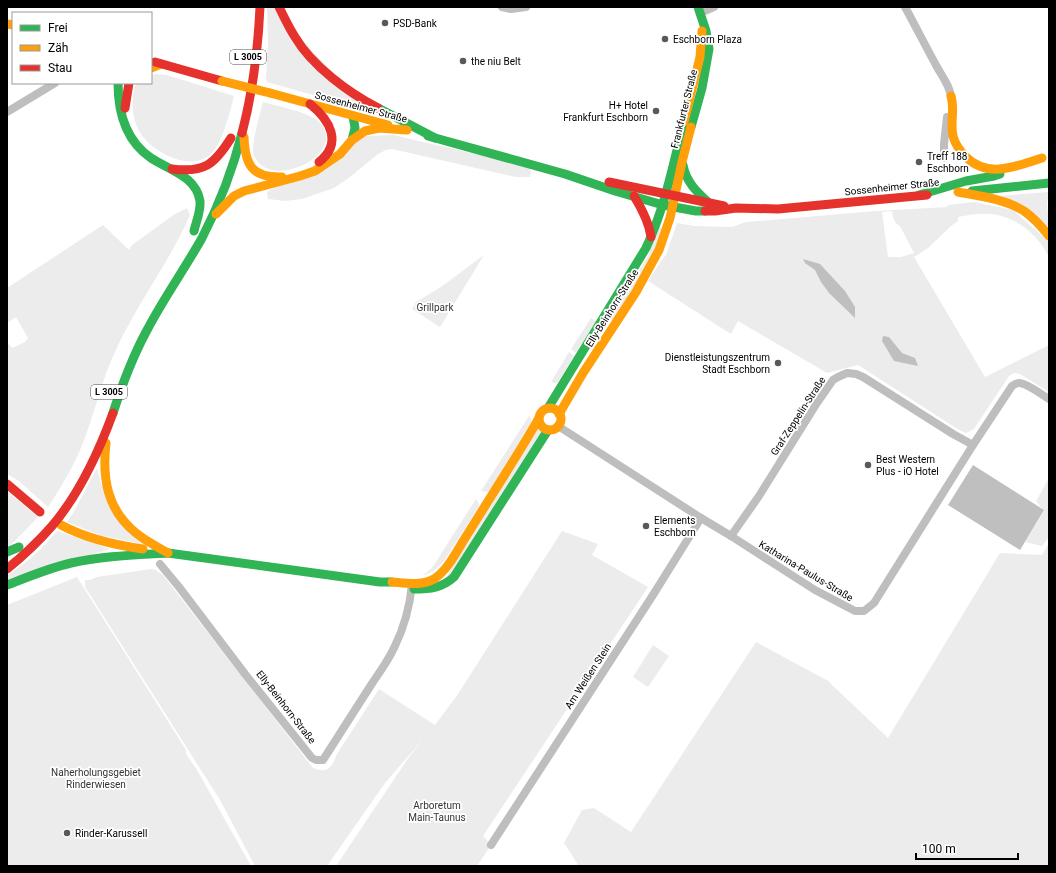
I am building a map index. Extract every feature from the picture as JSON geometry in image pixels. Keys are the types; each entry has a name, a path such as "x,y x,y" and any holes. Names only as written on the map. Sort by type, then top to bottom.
{"main road":[{"name":"L 3005","path":"7,569 39,541 71,502 84,481 92,466 107,428 129,365 156,314 194,251 210,221 231,167 244,126 254,76 259,34 260,7"},
{"path":"279,7 295,38 315,63 342,86 370,104 435,138"},
{"name":"Frankfurter Straße","path":"673,207 682,162 700,96 709,50 706,29 700,12"},
{"name":"Frankfurter Straße","path":"663,204 700,57 702,32 700,12"},
{"name":"L 3005","path":"238,112 245,75 250,21"},
{"name":"Sossenheimer Straße","path":"152,61 565,174 600,186 673,207 703,212 736,208 778,209 1049,183"},
{"path":"152,68 161,64"},
{"path":"118,84 119,108 122,120 134,142 145,154 184,177 198,194 200,201 199,209 192,234 209,200"},
{"path":"126,127 125,109 129,84"},
{"path":"951,96 954,104 953,134 955,141 959,150 974,165 987,169 1003,170 1046,156"},
{"path":"244,126 245,152 249,165 254,170 265,176 272,177 286,176 306,170 327,155 331,149 333,136 324,117 310,104"},
{"path":"352,140 356,126 353,116"},
{"path":"210,221 226,203 244,190 315,171 336,157 352,140 365,132 372,129 388,128 407,130"},
{"path":"172,169 184,171 201,168 208,165 219,156 232,135 223,164"},
{"path":"919,195 966,181 994,176 1022,167 1046,156"},
{"path":"682,162 686,178 696,191 709,203"},
{"name":"Sossenheimer Straße","path":"565,174 736,208"},
{"path":"958,192 993,199 1024,211 1038,222 1049,236"},
{"path":"634,196 646,216 650,228 651,238"},
{"name":"Elly-Beinhorn-Straße","path":"412,586 430,580 439,575 445,568 488,502 541,413 548,408 643,254 651,238 663,204"},
{"name":"Elly-Beinhorn-Straße","path":"558,426 560,420 559,414 566,401 647,273 667,229 673,207"},
{"path":"602,320 606,323 608,330 605,341"},
{"path":"548,408 553,409 559,414"},
{"path":"539,418 539,422 542,427 548,430 554,429 558,426"},
{"path":"107,428 104,468 105,480 110,498 116,511 130,528 139,536 168,553"},
{"name":"Elly-Beinhorn-Straße","path":"168,553 435,588 448,583 454,577 548,430"},
{"path":"7,557 20,547 45,521 62,498 84,462 94,437"},
{"path":"7,484 40,512"},
{"path":"61,525 78,534 103,542 168,553"},
{"path":"7,552 20,547"},
{"path":"7,585 72,563 104,558 168,553"}],"street":[{"path":"502,7 510,9 526,7"},
{"path":"700,12 714,7"},
{"path":"905,7 942,75 951,96 945,127 944,158"},
{"path":"7,112 53,84"},
{"name":"Graf-Zeppelin-Straße","path":"731,536 759,496 833,380 847,373 856,374 863,377 973,445"},
{"name":"Katharina-Paulus-Straße","path":"558,426 815,590 855,611 864,611 874,603 973,445 1012,386 1017,383 1026,385 1049,399"},
{"name":"Am Weißen Stein","path":"491,845 653,595 701,518"},
{"name":"Elly-Beinhorn-Straße","path":"160,564 312,758 316,760 323,760 394,649 403,626 412,586"}],"green space":[{"path":"267,7 274,7 277,14 369,111 267,82"},
{"path":"152,75 167,75 234,96 222,136 210,155 201,160 180,160 159,151 143,137 138,129 133,113 134,87 137,84 152,84"},
{"path":"263,102 300,112 318,121 326,133 325,145 317,155 305,164 291,169 276,170 263,166 254,156 253,145"},
{"path":"393,135 497,159 529,168 531,172 530,177 516,177 392,149 378,154 334,188 302,199 285,201 268,199 267,192 365,136"},
{"path":"1048,192 1047,203 1049,227 999,196"},
{"path":"974,202 1013,210 1049,242 1049,257 1032,234 1016,222 998,215 974,214 958,217 958,221 928,248 914,257 985,377 1049,345 1049,392 1020,374 1014,373 1009,376 974,429 966,433 858,365 827,373 738,321 731,334 648,281 666,255 677,223 694,226 732,227 746,222 876,211 947,207 948,205","holes":["892,211 895,222 900,226 914,253 901,257 888,257 882,212"]},
{"path":"187,208 190,215 182,233 132,318 114,354 76,460 48,507 19,481 7,474 7,342 12,348 25,342 28,338 16,317 7,323 7,288 103,225 129,250 132,245 175,214"},
{"path":"660,227 664,228 655,250 614,321 609,318 647,258"},
{"name":"Grillpark","path":"484,255 440,327 412,309 416,302 441,287"},
{"path":"591,318 596,321 576,353 571,349"},
{"path":"569,352 574,356 558,382 551,382"},
{"path":"529,416 531,422 490,490 487,492 481,491"},
{"path":"537,428 544,432 452,575 445,579"},
{"path":"97,468 101,484 150,546 100,535 67,522"},
{"path":"1049,478 1049,537 1042,546 1025,542 1044,511 1036,501"},
{"path":"7,491 38,517 14,542 7,547"},
{"path":"476,499 479,506 446,558 436,569 422,576 432,568"},
{"path":"57,531 110,549 7,580 7,576 41,549"},
{"name":"Arboretum Main-Taunus","path":"562,531 598,544 592,555 648,587 483,836 491,845 477,866 336,866 409,757 424,738 385,783 327,866 255,866 220,800 85,587 85,580 90,580 97,577 151,569 156,570 163,575 313,768 318,770 326,770 333,763 337,754 379,689 435,725 458,694"},
{"path":"1049,543 1049,866 577,866 577,863 564,843 582,810 594,808 631,832 756,642 830,682 888,738 1000,553 1042,555"},
{"name":"Naherholungsgebiet Rinderwiesen","path":"77,577 186,750 186,754 197,770 251,866 7,866 7,605"},
{"path":"653,645 669,656 648,687 633,677"}],"shaded area":[{"path":"803,259 820,264 845,291 855,307 855,318 829,293 815,270 805,263"},
{"path":"883,336 889,337 902,353 915,358 918,366 894,361 882,341"},
{"path":"973,465 1044,510 1020,550 948,505"}],"traffic: fast":[{"path":"691,127 702,88 709,49 706,31 698,7"},
{"path":"118,84 118,94 122,115 125,125 135,143 151,158 181,175 193,185 197,192 200,201 200,209 194,231"},
{"path":"378,108 435,138"},
{"path":"352,140 355,128 353,116"},
{"path":"548,408 646,248 653,233 663,202 684,122"},
{"path":"113,413 141,342 159,308 202,238 214,213 230,173 242,133"},
{"path":"428,136 565,174 663,205 696,211 705,211"},
{"path":"683,165 689,182 709,203"},
{"path":"919,195 966,181 1000,174"},
{"path":"972,191 1049,183"},
{"path":"414,589 425,589 440,586 454,577 548,430"},
{"path":"7,552 19,547"},
{"path":"168,553 380,582 392,582"},
{"path":"7,585 55,567 71,563 119,556 168,553"}],"traffic: slow":[{"path":"7,24 12,25"},
{"path":"684,122 700,57 702,31"},
{"path":"152,68 161,64"},
{"path":"222,81 270,93"},
{"path":"270,93 388,125"},
{"path":"951,96 953,106 952,131 956,145 966,157 975,164 984,168 1003,169 1042,158"},
{"path":"559,414 583,373 636,292 659,250 670,218 691,127"},
{"path":"216,214 234,196 244,191 315,171 340,154 352,140 365,131 379,128 407,130"},
{"path":"244,137 246,155 252,168 264,175 282,177"},
{"path":"958,192 992,198 1017,207 1024,211 1041,226 1049,236"},
{"path":"550,408 558,411 561,419 558,427 550,430 542,427 539,419 542,411 550,408"},
{"path":"392,582 413,584 424,583 434,579 444,570 539,418"},
{"path":"106,443 106,481 113,504 126,524 136,533 168,553"},
{"path":"61,525 101,541 143,549"}],"traffic: jam":[{"path":"242,133 254,70 260,7"},
{"path":"279,7 293,34 311,58 343,87 378,108"},
{"path":"155,62 222,81"},
{"path":"125,108 129,84"},
{"path":"310,104 323,117 331,132 331,147 319,162"},
{"path":"172,169 192,170 207,165 219,155 231,138"},
{"path":"609,182 724,206"},
{"path":"705,211 736,208 778,209 927,195"},
{"path":"634,196 645,216 651,237"},
{"path":"7,569 47,532 80,487 101,443 113,413"},
{"path":"7,484 40,512"}],"place":[{"name":"PSD-Bank","path":"385,23"},
{"name":"Eschborn Plaza","path":"665,39"},
{"name":"the niu Belt","path":"463,61"},
{"name":"H+ Hotel Frankfurt Eschborn","path":"656,111"},
{"name":"Treff 188 Eschborn","path":"919,162"},
{"name":"Dienstleistungszentrum Stadt Eschborn","path":"778,363"},
{"name":"Best Western Plus - iO Hotel","path":"868,465"},
{"name":"Elements Eschborn","path":"646,526"},
{"name":"Rinder-Karussell","path":"67,833"}]}
